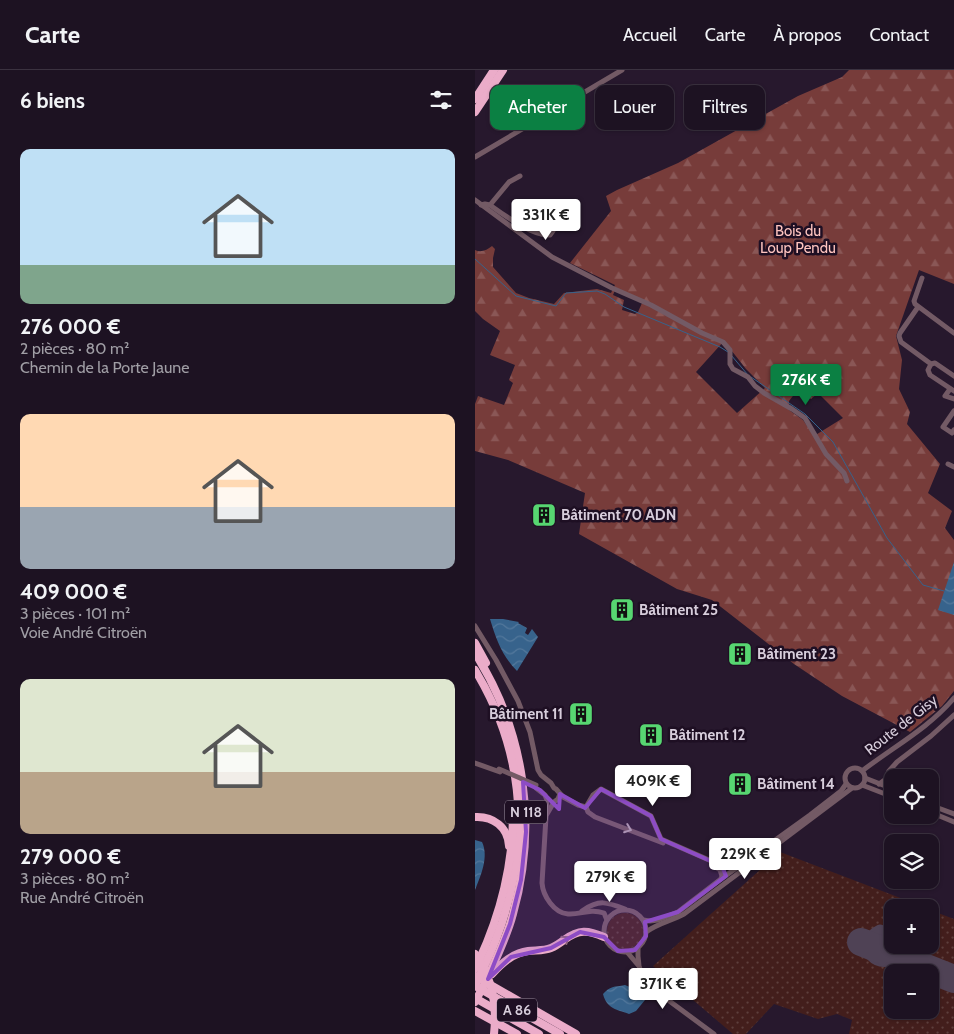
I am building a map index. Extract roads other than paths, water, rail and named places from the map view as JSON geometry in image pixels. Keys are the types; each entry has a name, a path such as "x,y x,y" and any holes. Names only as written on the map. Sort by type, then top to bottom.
{"highway":[{"path":"475,99 494,70"},
{"path":"475,112 503,70"},
{"path":"475,643 497,686 505,711"},
{"name":"N 118","path":"475,653 492,682 505,711 517,750 524,787 526,813 521,880 513,915 505,939 475,985"},
{"path":"477,673 498,726 507,755 513,794 512,846 508,870 483,973"},
{"name":"N 118","path":"475,1000 510,897 517,860 519,822 517,792 511,755 495,707 477,673"},
{"path":"475,817 491,819 505,830 509,843 508,870"},
{"path":"483,973 500,966 511,957 523,952 551,948 580,932 588,931 604,937"},
{"path":"475,954 484,969 493,994 494,1034"},
{"path":"475,976 576,1034"},
{"name":"A 86","path":"475,985 560,1034"},
{"name":"A 86","path":"475,1000 539,1034"},
{"path":"475,1011 516,1034"}],"street":[{"path":"475,159 510,136 622,70"},
{"path":"489,205 509,182 520,176"},
{"path":"475,200 552,257 723,342 730,350 730,364 733,369 748,377 764,393 805,418 826,454 843,473 847,481"},
{"path":"481,205 489,205 517,223 541,234 550,235 553,231 553,226"},
{"path":"922,278 914,301 915,304 954,332"},
{"path":"918,308 900,333 901,342 931,364 935,363 954,376"},
{"path":"931,364 928,370 929,373 952,390 945,396 954,400 954,411 943,427 951,433 954,430"},
{"path":"948,464 954,467"},
{"path":"475,626 518,701 530,732 538,770 541,776 551,783 548,792 542,888 549,902 561,912 567,914 597,910 604,913 607,920"},
{"name":"Route de Gisy","path":"863,771 931,720 954,698"},
{"path":"879,784 886,779 889,771 897,762 931,736 954,715"},
{"path":"475,759 548,792 559,792 566,799 586,807 588,812 599,818 656,840 717,868 724,879"},
{"path":"475,763 499,771"},
{"path":"857,768 863,771 865,778 862,785 858,788 852,788 846,784 844,776 847,770 857,768"},
{"path":"865,778 884,786"},
{"path":"646,932 652,927 683,914 736,868 817,810 841,791 846,784"},
{"path":"862,785 884,794"},
{"path":"643,920 650,921 674,915 852,788"},
{"path":"586,807 593,795 601,789 651,816 661,840 722,866 736,868"},
{"path":"548,792 551,802 554,802"},
{"path":"546,816 554,802 558,799 559,794"},
{"path":"939,808 954,814"},
{"path":"939,816 954,822"},
{"path":"722,866 724,879"},
{"path":"579,912 590,905 603,902 612,904 637,914 643,920 646,932 644,941 638,948 627,952 614,949 604,937 604,928 607,920 615,912 626,910"},
{"path":"638,948 639,966 643,981 714,1034"},
{"path":"627,952 639,966"}],"water":[{"path":"954,562 954,615 938,610"},
{"path":"490,619 519,622 527,628 525,633 528,635 532,629 538,637 517,671 500,647"},
{"path":"475,840 482,842 485,854 480,878 475,890"},
{"path":"625,985 644,993 645,1000 636,1011 629,1014 610,1006 603,994 610,988"}],"waterway":[{"path":"475,259 516,296 556,306 566,293 597,291 624,307 728,352"},
{"path":"731,355 748,375"},
{"path":"751,377 805,414 833,442 887,538 923,585 944,591"}],"place":[{"name":"Bâtiment 70 ADN","path":"544,515"},
{"name":"Bâtiment 25","path":"622,610"},
{"name":"Bâtiment 23","path":"740,654"},
{"name":"Bâtiment 11","path":"581,714"},
{"name":"Bâtiment 12","path":"651,735"},
{"name":"Bâtiment 14","path":"740,784"}],"park label":[{"name":"Bois du Loup Pendu","path":"798,240"}]}
